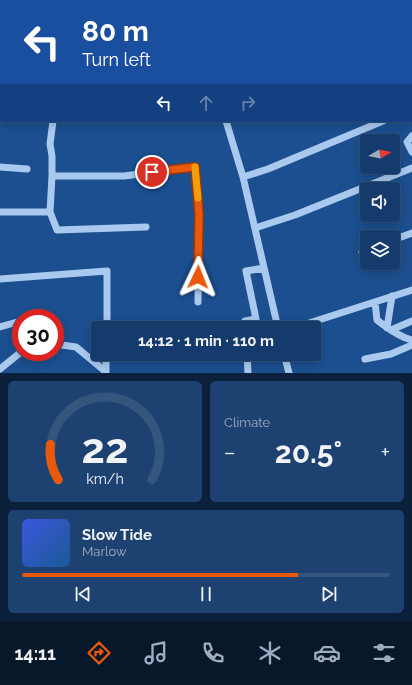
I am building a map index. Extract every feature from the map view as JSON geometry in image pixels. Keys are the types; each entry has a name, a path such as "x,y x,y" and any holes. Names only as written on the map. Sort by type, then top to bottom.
{"street":[{"path":"53,122 50,144 52,156 50,212 57,230 146,227"},
{"path":"226,122 243,177 276,321"},
{"path":"243,177 268,169 381,122"},
{"path":"412,136 407,142 412,152"},
{"path":"52,176 124,176 195,167 199,214 198,302"},
{"path":"0,168 27,169"},
{"path":"255,228 295,215 412,168"},
{"path":"0,212 50,212"},
{"path":"400,237 412,233"},
{"path":"246,321 256,319 246,271 264,268"},
{"path":"0,279 107,271 106,321"},
{"path":"315,321 392,296 410,292"},
{"path":"389,329 392,296"},
{"path":"375,302 377,320 389,329 407,339 412,340"},
{"path":"389,329 412,321"},
{"path":"0,327 12,324"},
{"path":"365,359 391,354 412,345"},
{"path":"64,346 76,348 91,360"},
{"path":"0,369 12,359"},
{"path":"92,361 106,372 106,361"},
{"path":"247,361 248,373"},
{"path":"286,361 289,373"}],"slow traffic":[{"path":"195,167 198,198"}],"route":[{"path":"152,172 195,167 199,214 198,277"}]}
